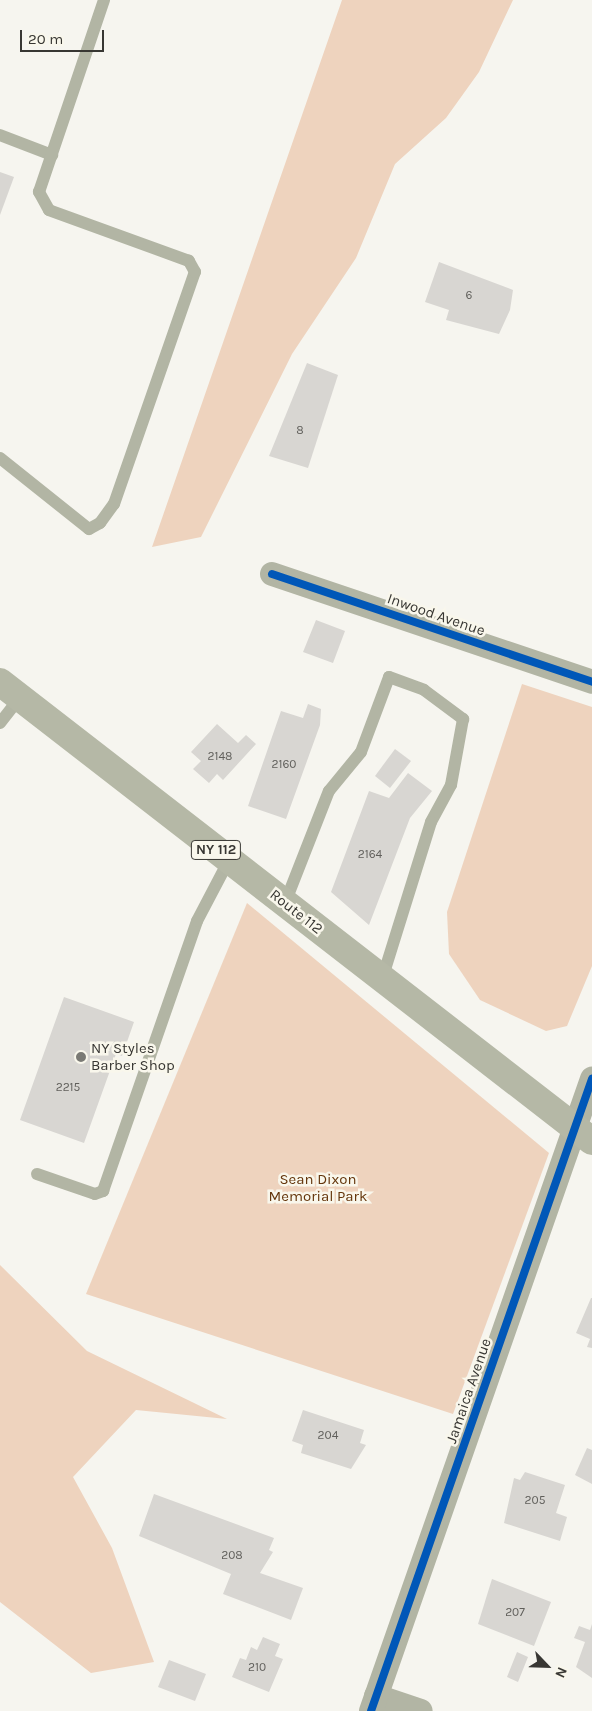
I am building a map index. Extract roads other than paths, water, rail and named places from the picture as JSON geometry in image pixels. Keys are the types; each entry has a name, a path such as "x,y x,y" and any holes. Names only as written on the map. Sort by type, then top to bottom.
{"main road":[{"name":"Route 112","path":"10,689 584,1135"}],"street":[{"name":"Inwood Avenue","path":"272,574 592,682"},
{"name":"Jamaica Avenue","path":"373,1704 584,1135 592,1079"},
{"path":"373,1704 421,1711"}],"lane":[{"path":"0,458 89,529 100,523 114,504 195,272 189,261 49,210 39,192 104,0"},
{"path":"0,135 52,155"},
{"path":"285,903 330,791 361,752 389,677 424,690 463,719 451,785 431,822 382,979"},
{"path":"0,723 10,689"},
{"path":"37,1174 96,1194 104,1191 197,921 229,860"}],"place":[{"name":"NY Styles Barber Shop","path":"81,1057"}],"park label":[{"name":"Sean Dixon Memorial Park","path":"318,1188"}]}
